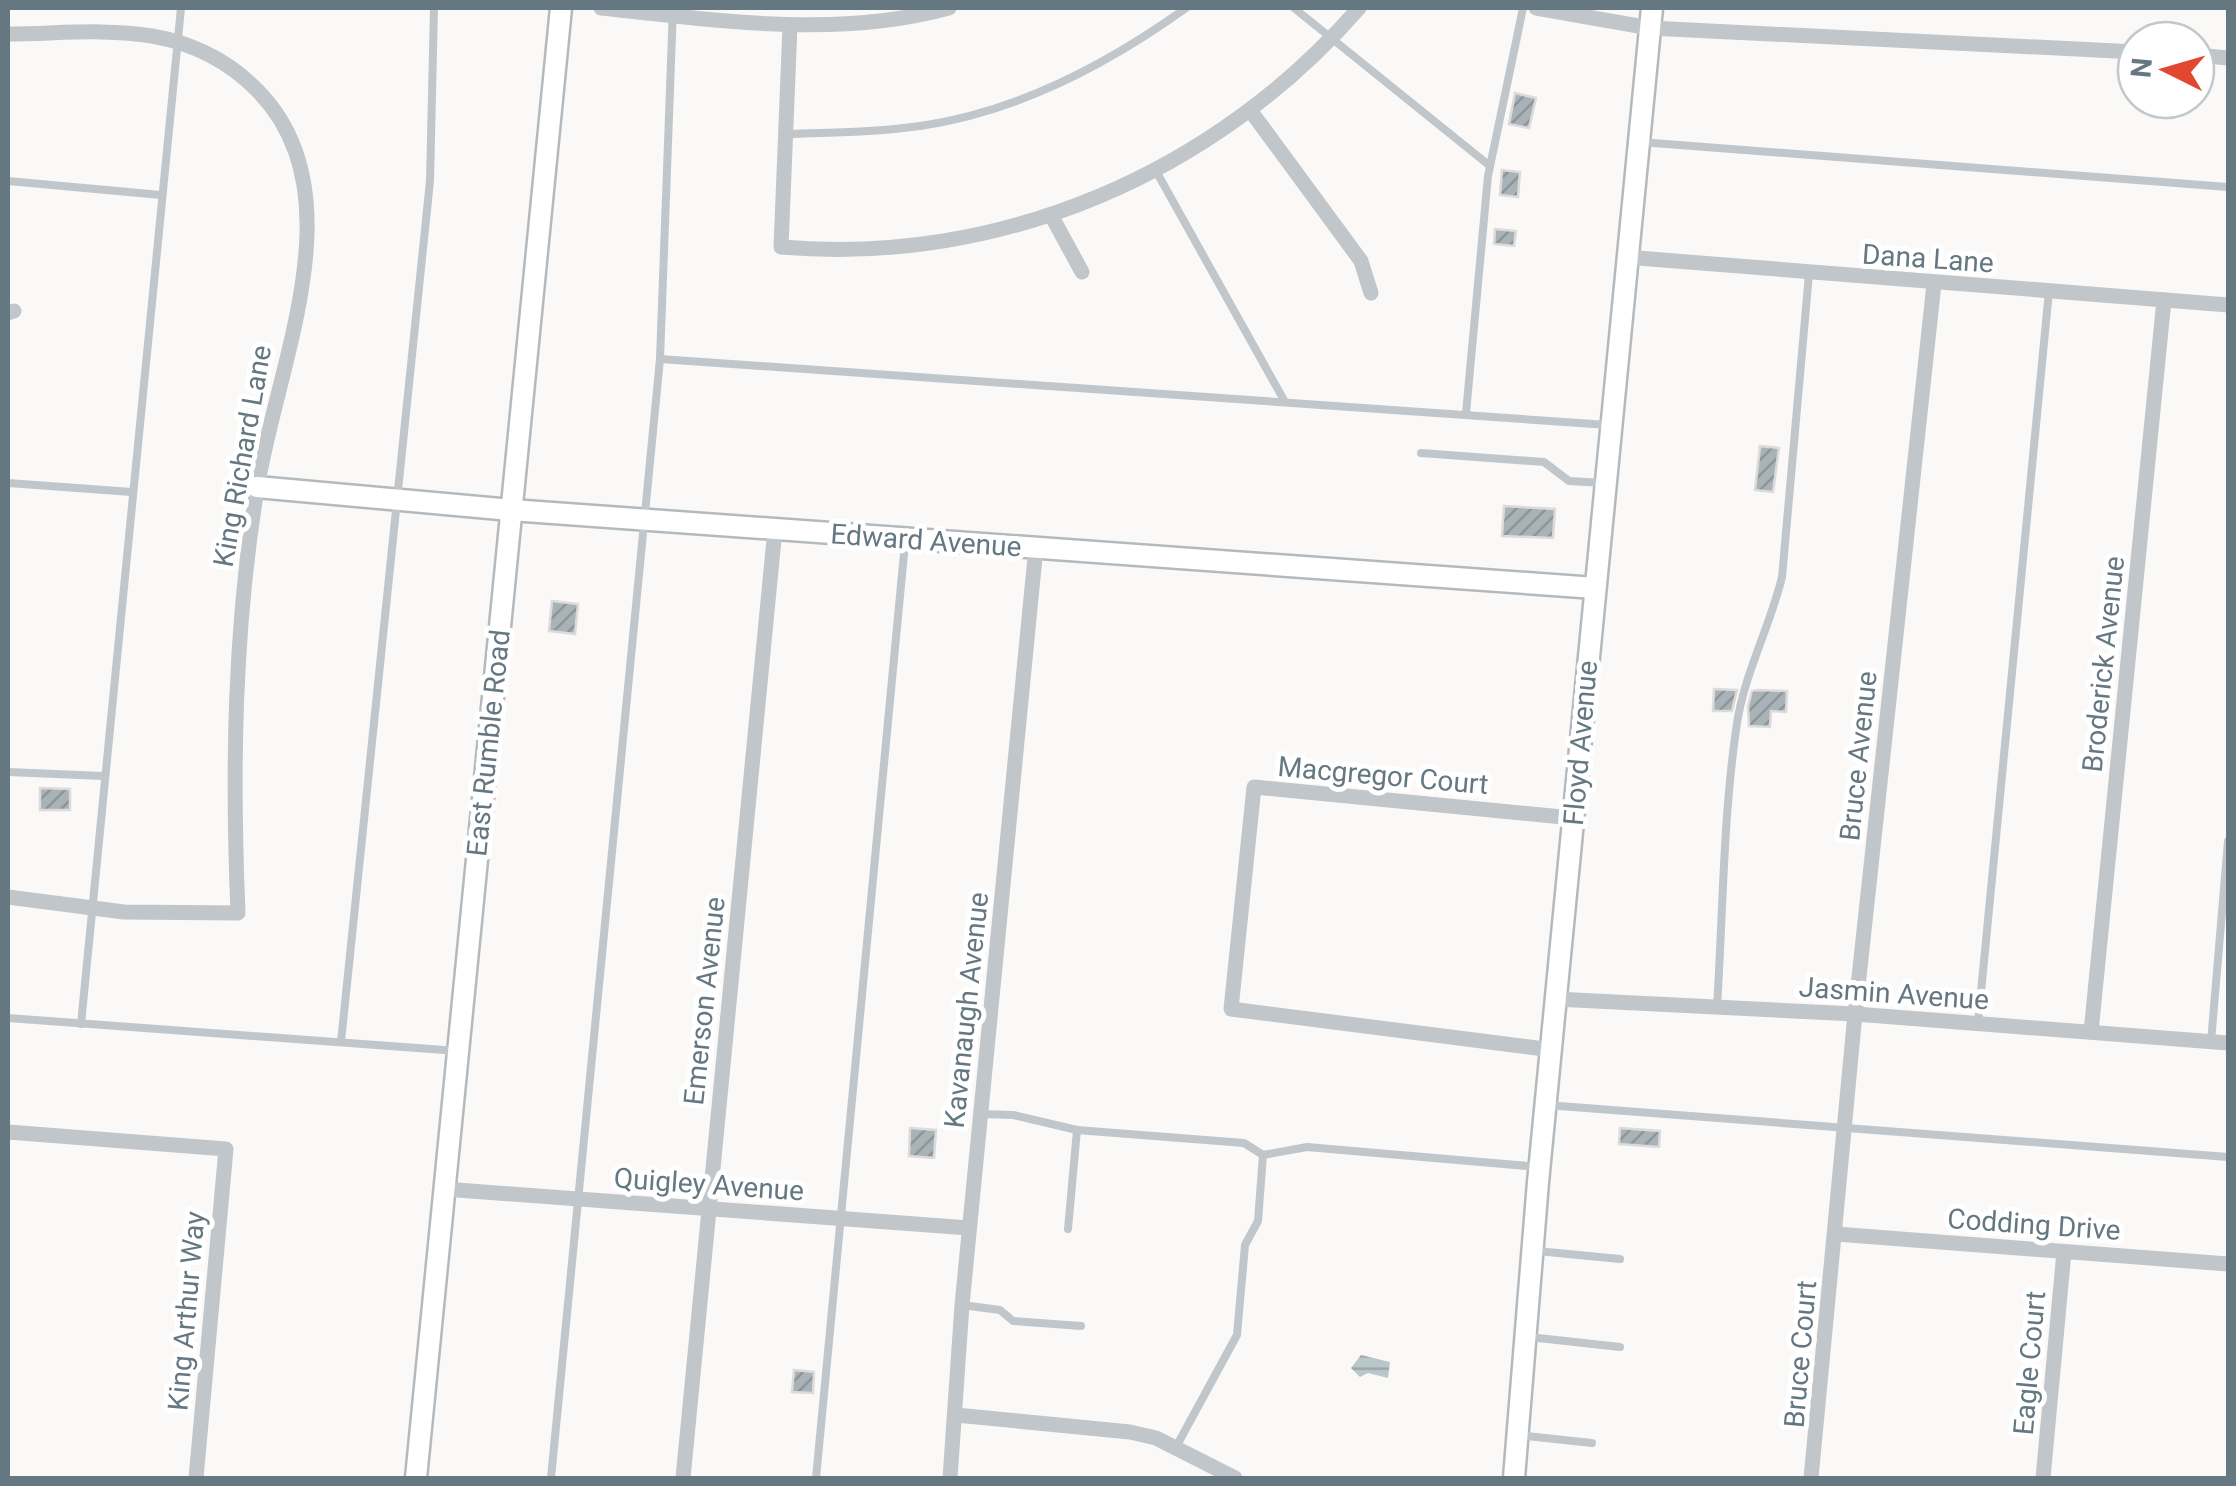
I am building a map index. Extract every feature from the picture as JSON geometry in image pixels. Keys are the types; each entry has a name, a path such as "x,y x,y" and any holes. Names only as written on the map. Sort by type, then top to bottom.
{"street":[{"name":"East Rumble Road","path":"416,1478 561,8"},
{"path":"601,8 673,11 790,26 860,26 949,8"},
{"path":"790,26 781,246 864,249 930,243 1051,215 1156,171 1250,110 1359,8"},
{"path":"1536,8 2116,51"},
{"name":"Floyd Avenue","path":"1514,1478 1555,999 1651,18"},
{"name":"King Richard Lane","path":"8,34 120,33 177,42 203,52 247,80 271,106 295,145 310,202 297,306 257,487 238,648 234,734 238,912 188,915 90,908"},
{"path":"1250,110 1361,261 1372,293"},
{"path":"1051,215 1082,272"},
{"name":"Dana Lane","path":"1625,257 2228,305"},
{"name":"Bruce Avenue","path":"1836,1234 1855,1014 1934,284"},
{"name":"Broderick Avenue","path":"2092,1032 2164,300"},
{"name":"Edward Avenue","path":"257,487 775,530 1595,588"},
{"name":"Emerson Avenue","path":"682,1478 775,530"},
{"name":"Kavanaugh Avenue","path":"950,1478 962,1305 1036,547"},
{"name":"Macgregor Court","path":"1552,1050 1231,1009 1254,788 1573,818"},
{"path":"8,897 90,908"},
{"name":"Jasmin Avenue","path":"1555,999 1855,1014 2228,1043"},
{"name":"King Arthur Way","path":"8,1132 226,1149 196,1478"},
{"name":"Quigley Avenue","path":"444,1189 970,1228"},
{"name":"Codding Drive","path":"1836,1234 2228,1264"},
{"name":"Bruce Court","path":"1811,1478 1836,1234"},
{"name":"Eagle Court","path":"2043,1478 2064,1252"},
{"path":"956,1414 1130,1432 1176,1448 1236,1478"}],"lane":[{"path":"81,1024 181,8"},
{"path":"341,1042 394,500 430,181 434,8"},
{"path":"788,134 919,126 1033,95 1147,36 1186,8"},
{"path":"1294,8 1490,166"},
{"path":"1466,413 1490,166 1523,8"},
{"path":"551,1478 660,359 673,11"},
{"path":"1636,142 2228,186"},
{"path":"1156,171 1285,402"},
{"path":"8,181 161,195"},
{"path":"1717,1007 1737,722 1750,668 1772,622 1782,577 1810,274"},
{"path":"1978,1023 2050,291"},
{"path":"660,359 1610,425"},
{"path":"1421,453 1544,462 1569,481 1604,483"},
{"path":"8,482 132,492"},
{"path":"816,1478 905,538"},
{"path":"8,772 104,776"},
{"path":"2210,1042 2228,841"},
{"path":"8,1018 458,1050"},
{"path":"1546,1104 2228,1157"},
{"path":"980,1114 1013,1116 1078,1130 1244,1143 1263,1155 1307,1147 1540,1168"},
{"path":"1068,1229 1078,1130"},
{"path":"1176,1448 1238,1335 1245,1245 1258,1221 1263,1155"},
{"path":"1532,1250 1620,1260"},
{"path":"962,1305 1000,1310 1013,1321 1081,1326"},
{"path":"1524,1336 1620,1347"},
{"path":"1518,1435 1592,1442"}],"shaded area":[{"path":"1361,1355 1390,1362 1388,1378 1368,1373 1360,1377 1351,1368"}],"building":[{"path":"1515,93 1536,98 1529,128 1509,124"},
{"path":"1502,170 1520,172 1518,197 1500,195"},
{"path":"1495,229 1516,231 1514,246 1494,244"},
{"path":"1760,446 1779,448 1773,492 1755,490"},
{"path":"1504,506 1555,509 1553,538 1502,536"},
{"path":"552,601 578,604 575,634 549,631"},
{"path":"1714,689 1737,690 1732,711 1713,711"},
{"path":"1752,691 1787,691 1786,712 1771,711 1770,727 1749,726 1748,706"},
{"path":"40,788 70,789 70,810 40,810"},
{"path":"910,1128 936,1130 934,1158 909,1156"},
{"path":"1620,1128 1660,1131 1659,1147 1619,1144"},
{"path":"794,1370 814,1372 813,1393 792,1392"}]}
